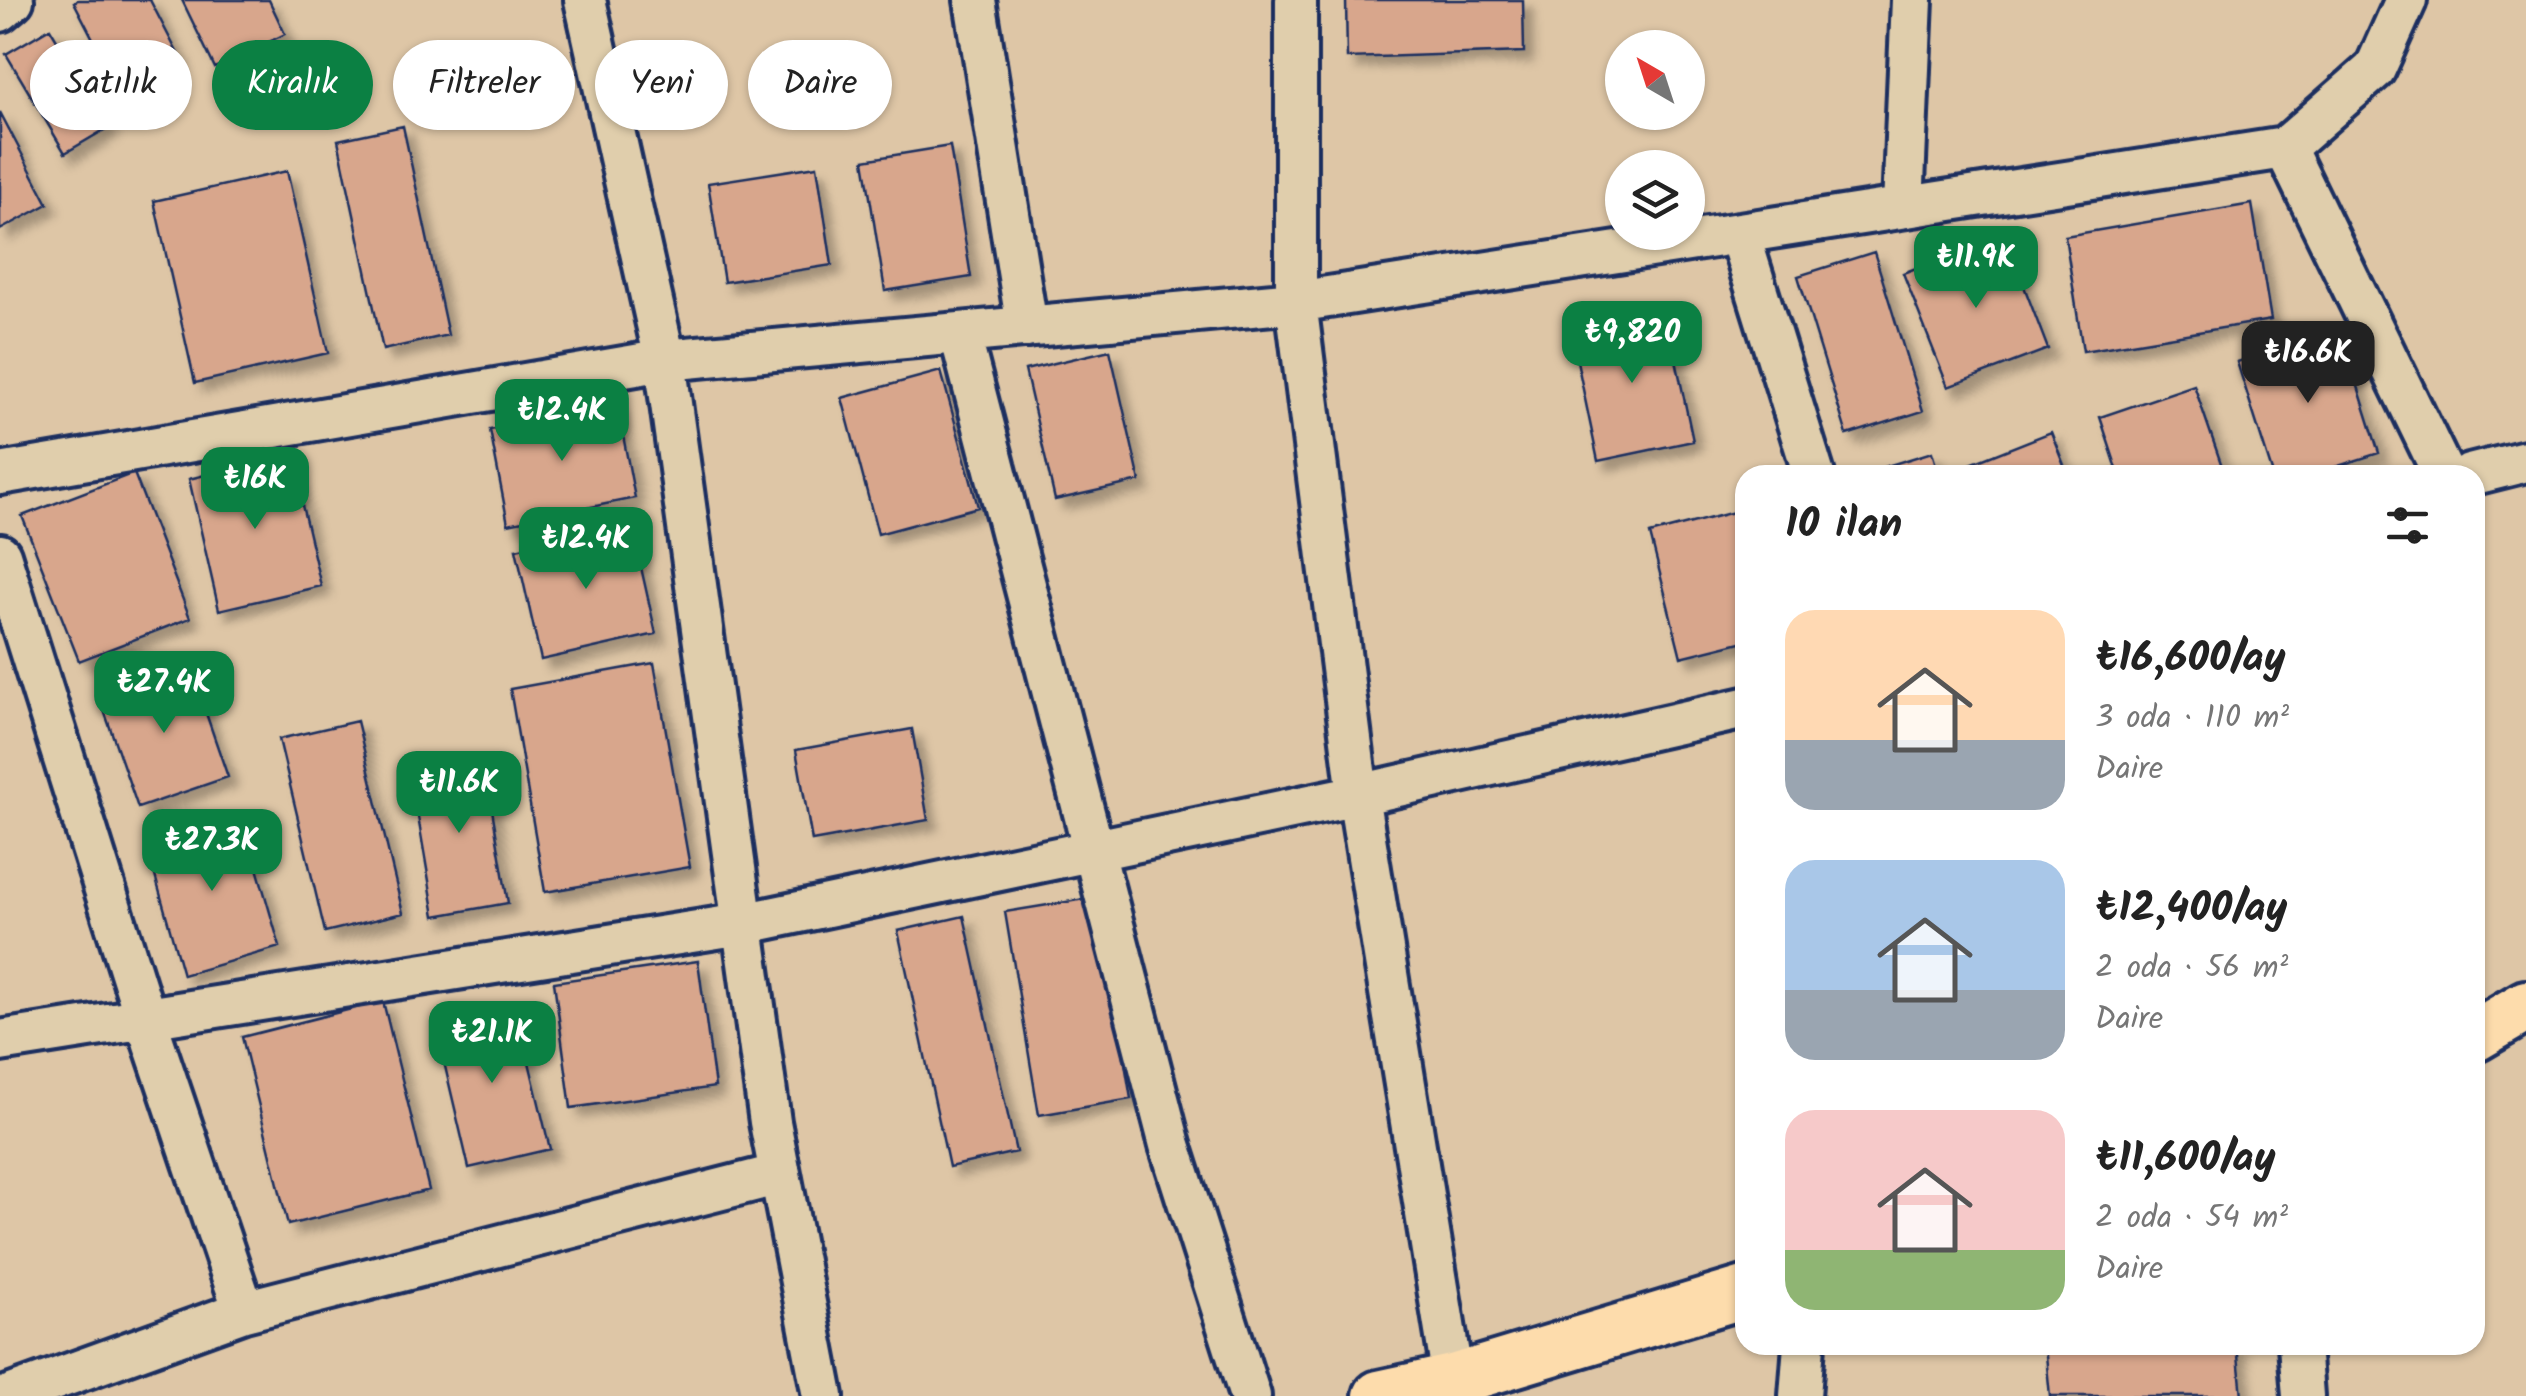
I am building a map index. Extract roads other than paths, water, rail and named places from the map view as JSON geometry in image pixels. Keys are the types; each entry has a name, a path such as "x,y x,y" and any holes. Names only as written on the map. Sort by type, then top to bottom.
{"main road":[{"path":"2485,1030 2526,1006"},
{"path":"1378,1396 1453,1380 1735,1295"}],"street":[{"path":"0,11 13,0"},
{"path":"585,0 664,360 780,1174 823,1396"},
{"path":"975,0 1027,327"},
{"path":"1296,0 1296,302 1358,795 1453,1380"},
{"path":"1902,207 1912,0"},
{"path":"0,474 664,360 1296,302 2285,148 2376,69 2406,0"},
{"path":"2285,148 2439,465"},
{"path":"1739,233 1811,465"},
{"path":"960,334 1170,1144 1250,1396"},
{"path":"2485,471 2526,461"},
{"path":"0,555 146,1020 244,1311"},
{"path":"0,1041 742,924 1358,795 1735,710"},
{"path":"10,1396 244,1311 780,1174"},
{"path":"1800,1396 1803,1355"},
{"path":"2300,1355 2303,1396"}]}
